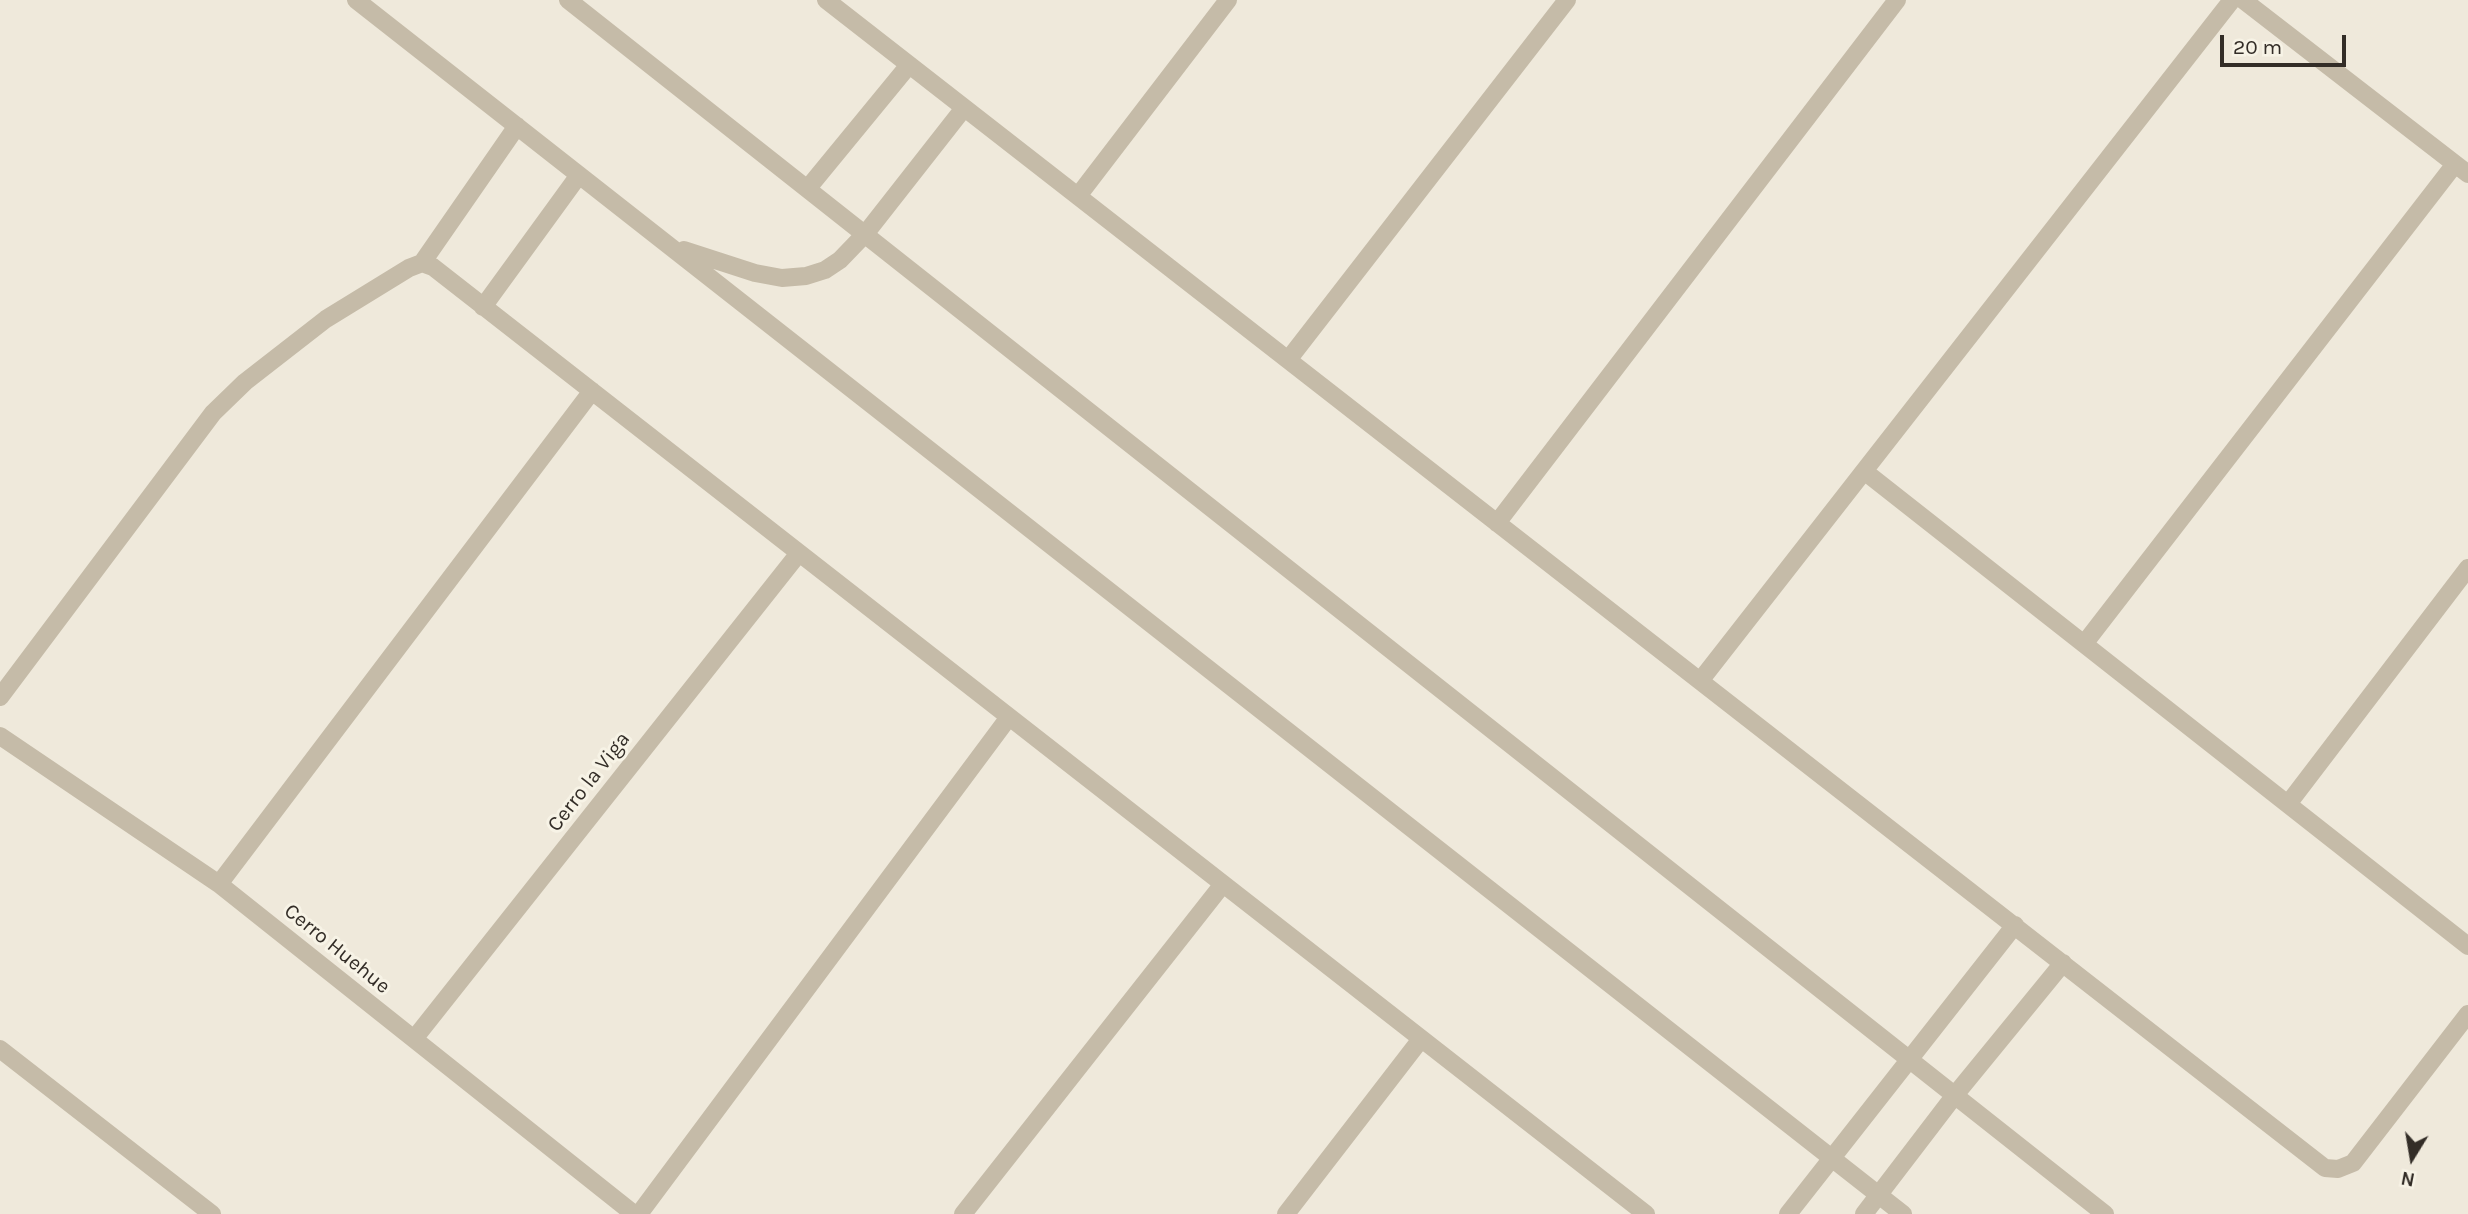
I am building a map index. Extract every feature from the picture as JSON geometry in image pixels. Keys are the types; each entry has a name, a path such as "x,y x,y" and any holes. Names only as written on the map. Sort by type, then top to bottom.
{"street":[{"path":"356,0 1903,1214"},
{"path":"568,0 2105,1214"},
{"path":"826,0 2325,1168 2338,1169 2353,1163 2468,1014"},
{"path":"1078,196 1228,0"},
{"path":"1288,360 1567,0"},
{"path":"1497,523 1897,0"},
{"path":"1700,681 2232,0"},
{"path":"2084,644 2461,169 2243,0"},
{"path":"808,188 909,65"},
{"path":"671,246 755,273 782,278 806,276 825,270 840,260 866,233 964,108"},
{"path":"0,697 213,412 245,382 326,319 409,268 422,263 517,126"},
{"path":"483,307 579,175"},
{"path":"422,263 433,267 593,391 1646,1214"},
{"path":"219,884 593,391"},
{"path":"1864,471 2468,947"},
{"name":"Cerro la Viga","path":"414,1039 799,553"},
{"path":"2288,804 2468,568"},
{"path":"639,1214 1009,717"},
{"name":"Cerro Huehue","path":"0,736 219,884 634,1214"},
{"path":"963,1214 1223,884"},
{"path":"1787,1214 2015,925"},
{"path":"1864,1214 1955,1095 2063,963"},
{"path":"1286,1214 1421,1039"},
{"path":"0,1049 212,1214"}]}
